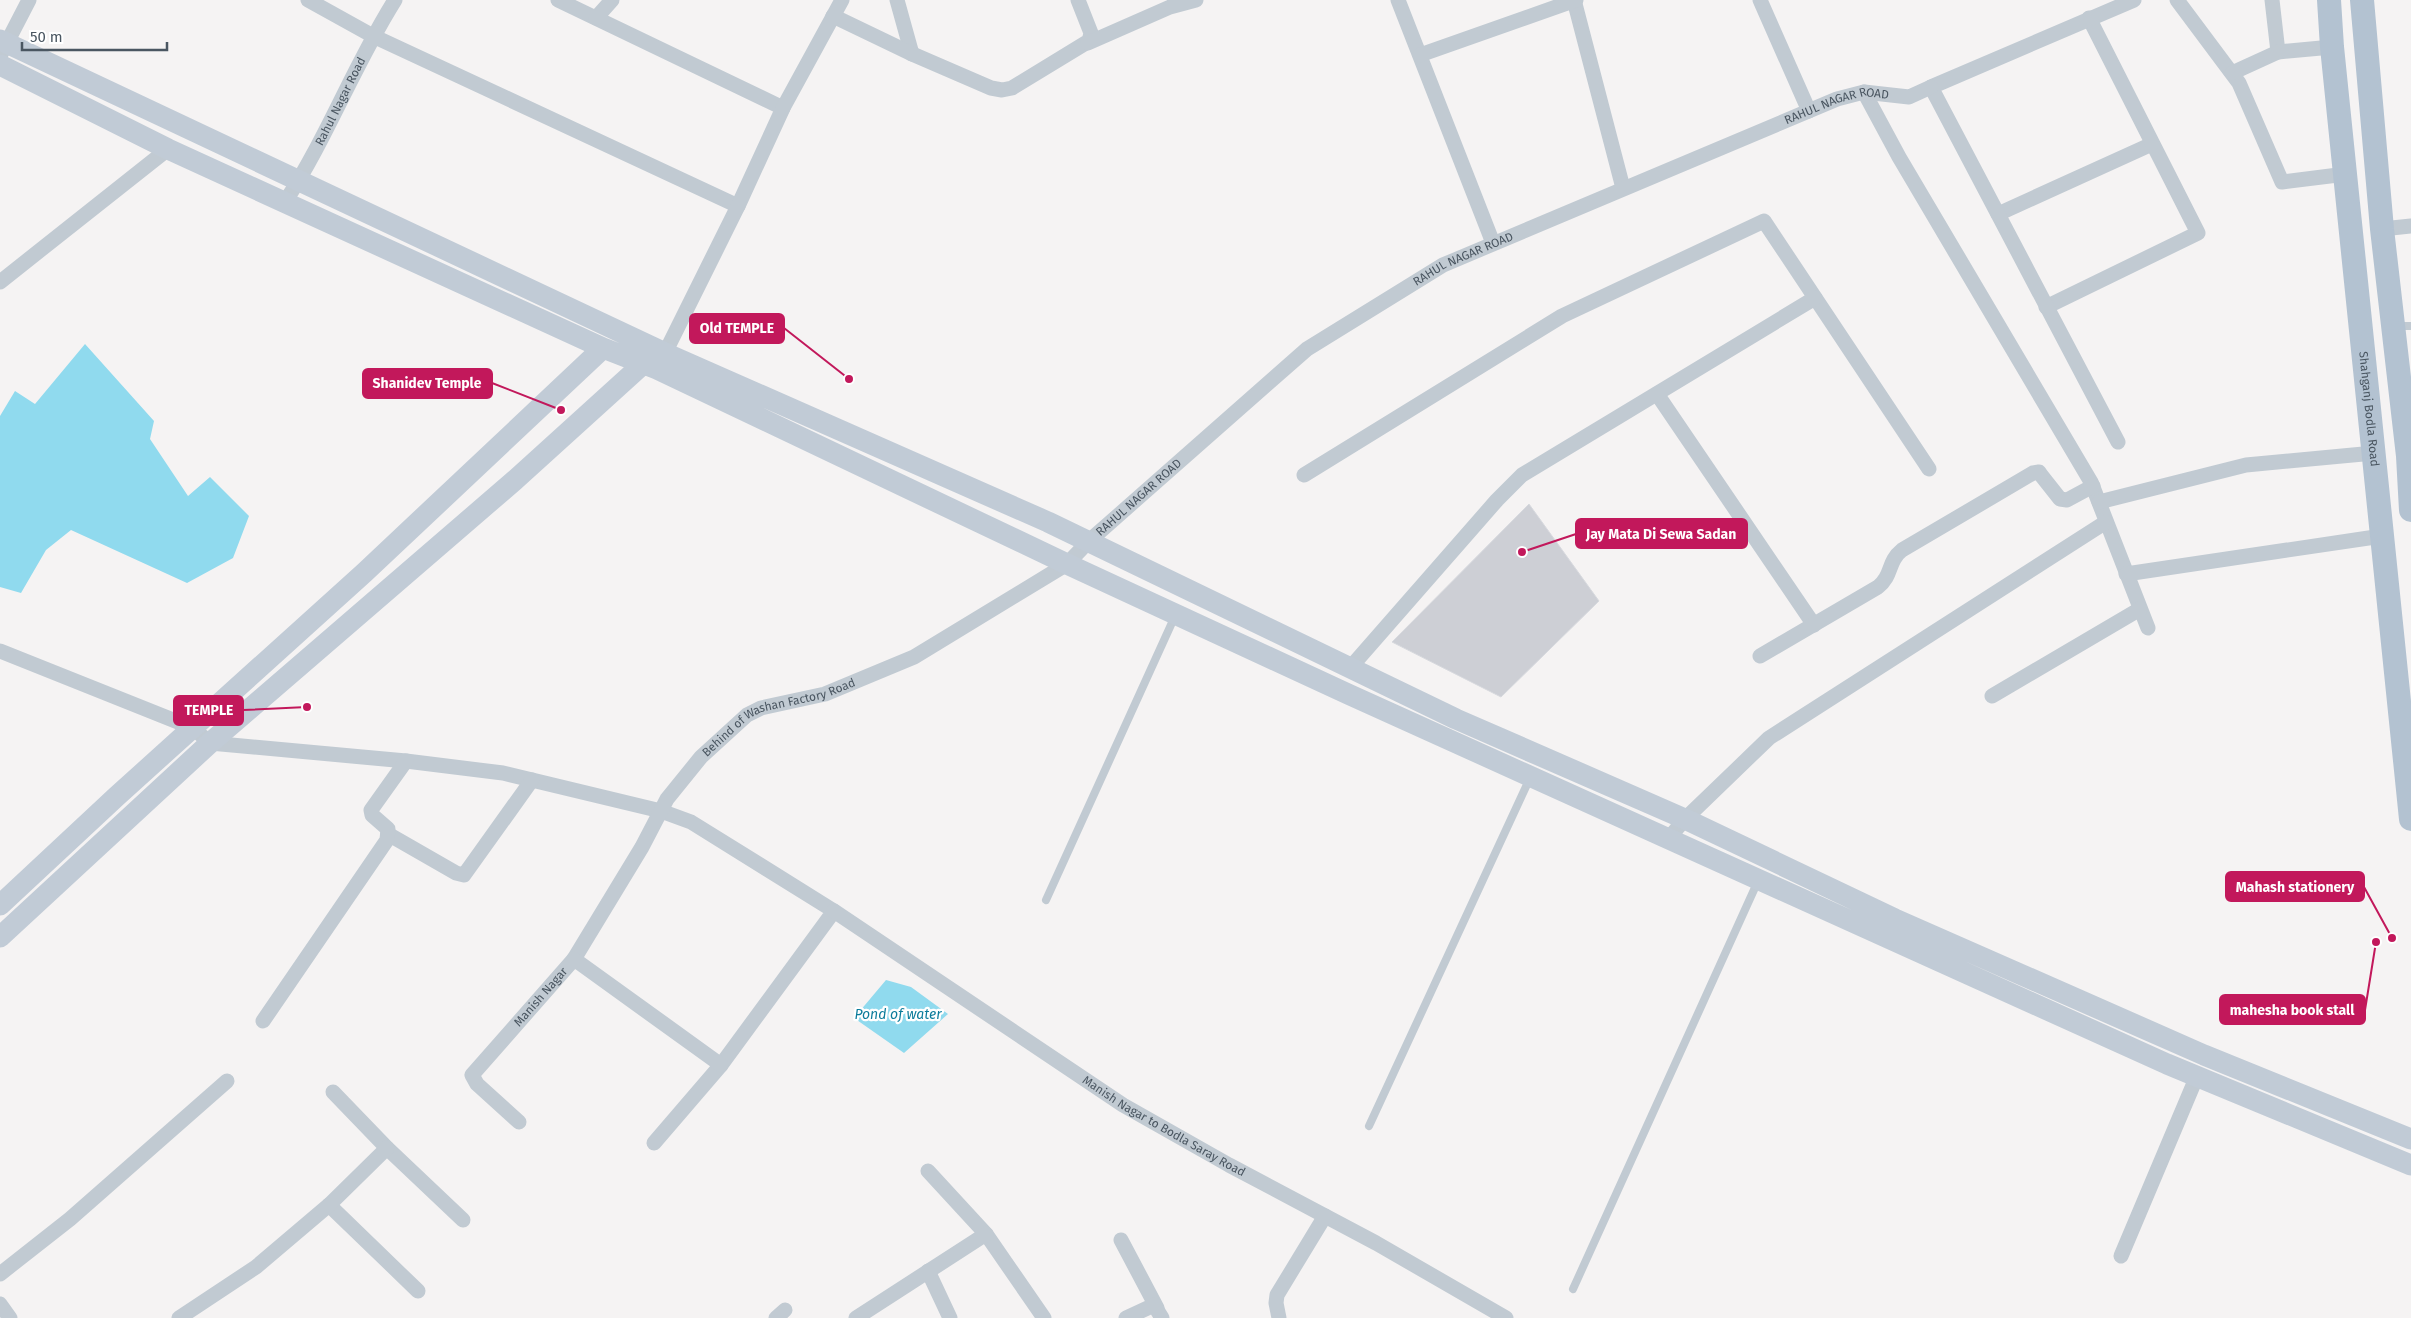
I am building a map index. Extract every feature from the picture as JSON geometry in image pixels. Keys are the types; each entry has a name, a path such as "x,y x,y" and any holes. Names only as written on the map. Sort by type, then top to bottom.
{"main road":[{"name":"Shahganj Bodla Road","path":"2329,0 2332,47 2411,819"},
{"path":"2362,0 2382,229 2402,326 2396,355 2405,384 2411,510"},
{"path":"2,46 300,180 655,362 1067,564 1530,776 2197,1076 2411,1165"},
{"path":"0,65 168,149 604,348 655,362 1048,522 1456,719 1685,819 1895,919 2195,1051 2411,1139"},
{"path":"0,905 358,579 604,348"},
{"path":"2364,359 2396,355"},
{"path":"0,937 210,743 655,362"}],"street":[{"path":"2,46 29,0"},
{"path":"308,0 373,36 738,206"},
{"name":"Rahul Nagar Road","path":"285,202 300,180 373,36 395,0"},
{"path":"558,0 783,108"},
{"path":"596,18 612,0"},
{"path":"655,362 738,206 783,108 842,0"},
{"path":"897,0 912,54"},
{"path":"1078,0 1091,33 1088,43"},
{"path":"833,16 912,54 991,88 1002,90 1012,88 1088,43 1170,8 1196,0"},
{"path":"1398,0 1493,243"},
{"path":"1420,55 1575,0 1622,188"},
{"path":"1760,0 1809,111"},
{"name":"RAHUL NAGAR ROAD","path":"1067,564 1088,542 1307,349 1443,265 1837,99 1864,92 1909,97 2134,0"},
{"path":"2178,0 2239,83 2282,182 2346,174"},
{"path":"2272,0 2278,52"},
{"path":"2046,306 2198,233 2089,18"},
{"path":"2232,74 2278,52 2332,47"},
{"path":"1931,87 2118,442"},
{"path":"1864,92 1904,166 2093,486 2148,628"},
{"path":"1998,214 2152,144"},
{"path":"0,282 168,149"},
{"path":"1304,475 1562,316 1764,221 1929,469"},
{"path":"2382,229 2411,226"},
{"path":"1350,668 1510,485 1522,475 1815,298"},
{"path":"1657,394 1814,625"},
{"path":"2099,502 2246,465 2374,453"},
{"path":"1760,656 1884,582 1889,573 1892,559 1902,550 2033,473 2038,472 2041,474 2060,499 2067,500 2093,486"},
{"path":"1669,838 1685,819 1769,738 2106,522"},
{"path":"2126,574 2382,536"},
{"name":"Behind of Washan Factory Road","path":"574,959 642,847 664,805 701,757 747,715 761,708 826,694 914,657 1067,564"},
{"path":"1992,696 2140,609"},
{"path":"0,651 193,728 210,743"},
{"name":"Manish Nagar to Bodla Saray Road","path":"210,743 406,761 503,773 664,805 834,911 1123,1105 1506,1318"},
{"path":"263,1021 387,840 388,829 372,815 371,810 406,761"},
{"path":"388,834 456,873 464,875 532,780"},
{"path":"654,1143 721,1064 834,911"},
{"name":"Manish Nagar","path":"519,1122 477,1084 472,1075 574,959 721,1064"},
{"path":"2121,1256 2197,1076"},
{"path":"0,1274 70,1219 227,1081"},
{"path":"332,1092 387,1148 463,1220"},
{"path":"179,1318 256,1267 329,1205 387,1148"},
{"path":"928,1171 986,1234 1044,1318"},
{"path":"329,1205 418,1291"},
{"path":"1279,1318 1276,1303 1277,1295 1325,1216"},
{"path":"857,1318 986,1234"},
{"path":"1121,1240 1159,1313"},
{"path":"928,1271 950,1318"},
{"path":"0,1304 10,1318"},
{"path":"1126,1318 1151,1305 1159,1313"}],"lane":[{"path":"1046,900 1176,614"},
{"path":"1369,1126 1530,776"},
{"path":"1573,1289 1759,879"}],"water":[{"path":"85,344 154,421 150,439 188,496 210,477 249,516 233,558 187,583 71,530 46,550 21,593 0,587 0,416 15,391 35,404"},
{"name":"Pond of water","path":"886,980 911,987 948,1014 904,1053 854,1018"}],"building":[{"path":"1529,504 1599,601 1501,697 1392,642"}],"place":[{"name":"Old TEMPLE","path":"849,379"},
{"name":"Shanidev Temple","path":"561,410"},
{"name":"Jay Mata Di Sewa Sadan","path":"1522,552"},
{"name":"TEMPLE","path":"307,707"},
{"name":"Mahash stationery","path":"2392,938"},
{"name":"mahesha book stall","path":"2376,942"}]}
